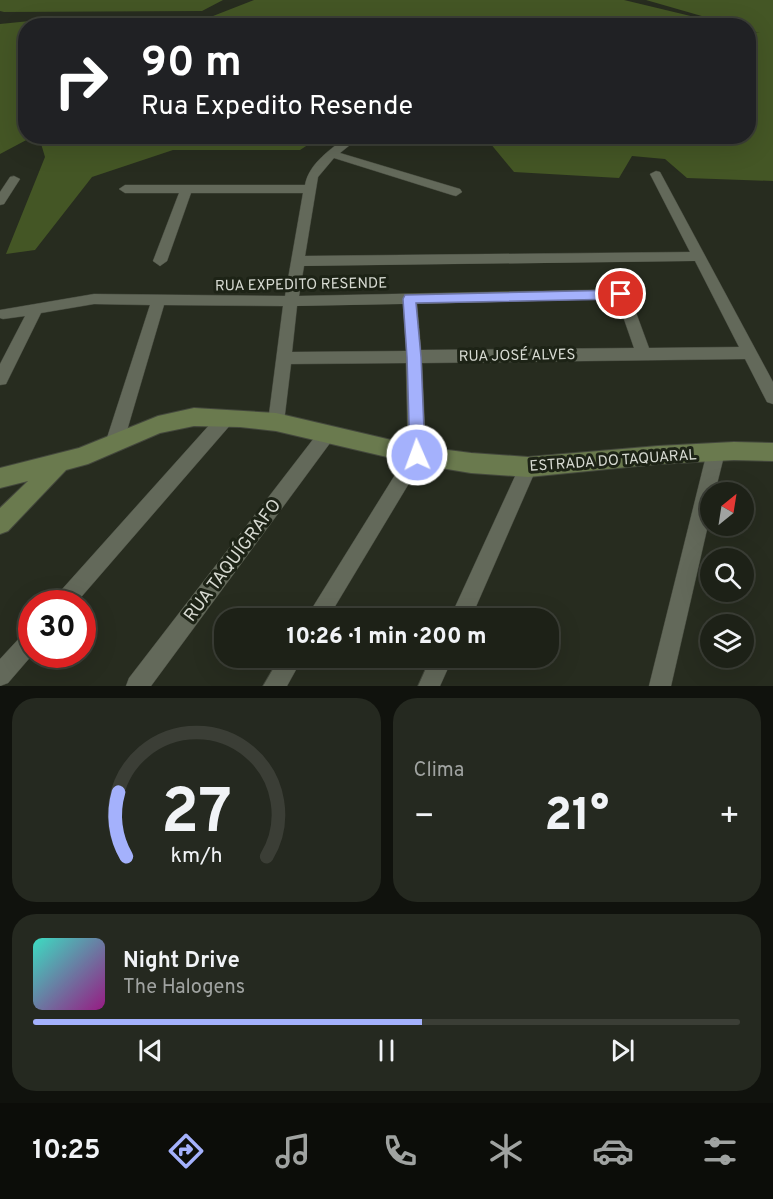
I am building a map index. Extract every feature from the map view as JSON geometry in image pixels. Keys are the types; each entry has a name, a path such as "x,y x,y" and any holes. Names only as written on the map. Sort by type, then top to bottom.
{"street":[{"path":"276,422 291,301 312,177 318,167 345,144"},
{"path":"332,154 456,192"},
{"path":"656,174 773,397"},
{"path":"0,201 14,179"},
{"path":"125,189 310,189"},
{"path":"160,261 186,190"},
{"path":"298,261 699,256"},
{"name":"RUA EXPEDITO RESENDE","path":"3,314 94,299 158,302 291,301 629,294 644,353"},
{"path":"322,608 417,455 410,299"},
{"path":"114,444 158,302"},
{"path":"0,379 36,308"},
{"name":"RUA JOSÉ ALVES","path":"284,358 750,353"},
{"name":"ESTRADA DO TAQUARAL","path":"0,478 60,464 158,425 194,417 276,422 417,455 471,463 528,467 716,452 773,452"},
{"path":"74,590 226,418"},
{"name":"RUA TAQUÍGRAFO","path":"137,686 327,434"},
{"path":"660,686 716,452"},
{"path":"0,523 60,464"},
{"path":"465,608 528,467"},
{"path":"0,675 18,655"},
{"path":"274,686 285,668"},
{"path":"429,686 437,668"}],"green space":[{"path":"0,0 223,0 202,11 4,12 0,11"},
{"path":"254,0 624,0 699,18 208,18"},
{"path":"646,0 773,0 773,181 687,178 665,159 632,156 619,178 514,172 491,144 756,144 756,32 760,33 756,32 756,18 709,18"},
{"path":"18,22 19,144 0,154 0,24"},
{"path":"41,144 309,144 300,150 173,150 92,177 35,250 6,254 45,157"}],"route":[{"path":"417,455 410,299 621,294"}]}
